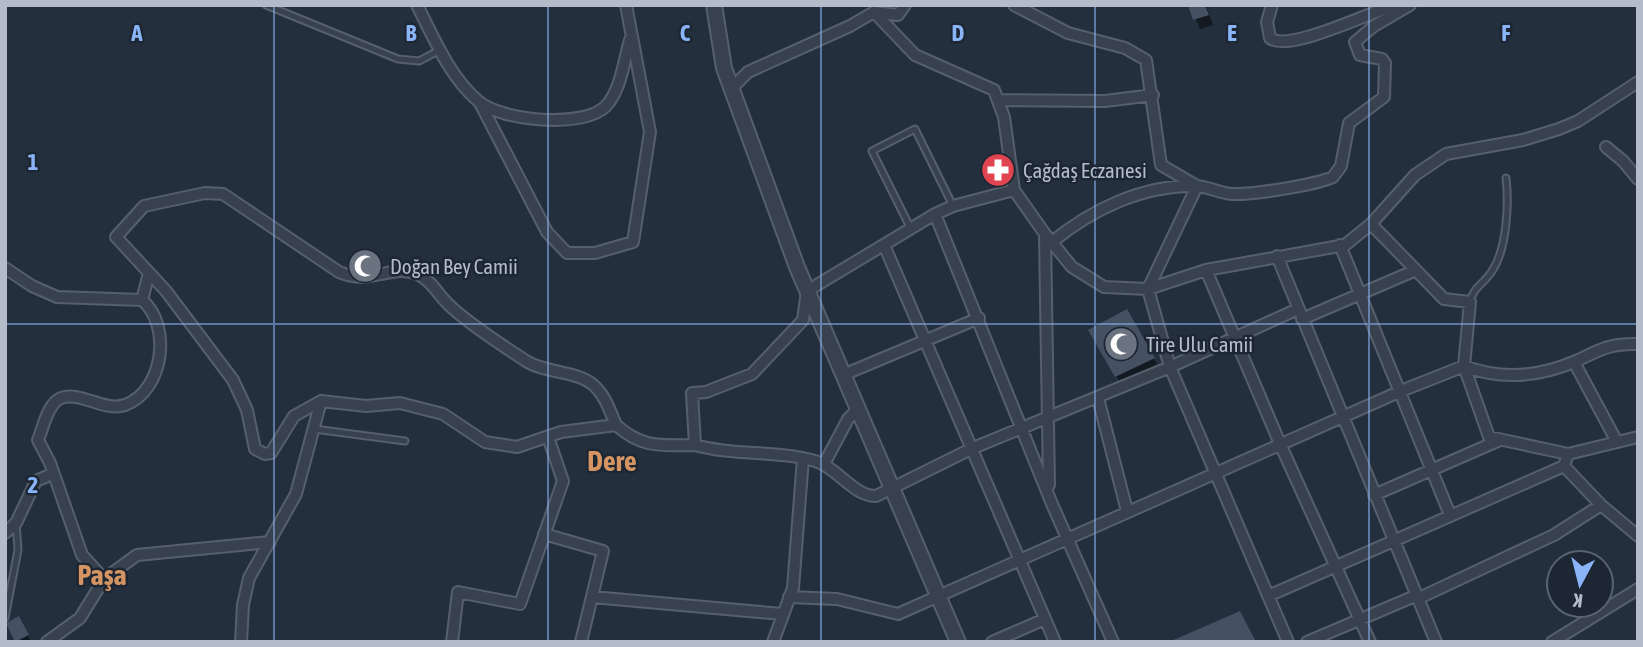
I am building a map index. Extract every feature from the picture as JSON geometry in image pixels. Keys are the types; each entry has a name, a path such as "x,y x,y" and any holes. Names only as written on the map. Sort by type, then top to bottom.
{"street":[{"path":"417,5 453,71 480,103 547,232 567,253 595,253 633,242 650,132 642,78 630,37 626,5"},
{"path":"714,5 723,68 807,291 958,642"},
{"path":"731,89 748,72 850,26 874,12 898,15 905,5"},
{"path":"1014,5 1068,33 1125,48 1146,60 1161,165 1197,186"},
{"path":"1272,5 1268,32 1274,41 1280,43 1299,41 1395,5"},
{"path":"1049,238 1119,201 1165,188 1197,186 1239,194 1326,180 1336,175 1341,166 1349,123 1384,97 1385,63 1382,59 1360,55 1355,42 1374,26 1410,5"},
{"path":"874,12 915,55 994,90 1004,117 1014,190 1072,267 1104,287 1148,289 1206,270 1340,245 1371,224 1415,175 1446,154 1523,140 1559,129 1578,121 1638,82"},
{"path":"480,103 528,119 587,116 601,111 615,91 630,37"},
{"path":"998,100 1105,101 1153,95"},
{"path":"1606,147 1638,178"},
{"path":"1197,186 1148,289 1170,368 1288,642"},
{"path":"807,291 935,214 953,206 1014,190"},
{"path":"615,425 548,437 517,447 485,442 443,414 400,403 366,406 321,401 294,416 271,453 259,452 255,449 242,395 233,380 189,319 116,237 144,206 205,193 223,194 345,275 369,278 405,271 424,277 449,305 525,360 542,369 584,379 594,385 615,425 630,438 645,444 695,445 723,452 803,458 824,464 865,494 876,496 973,448 1025,429 1235,338 1416,270"},
{"path":"935,214 1025,429 1049,495 1113,642"},
{"path":"1371,224 1444,299 1470,302 1464,366 1489,437 1568,454 1638,437"},
{"path":"1049,238 1049,495"},
{"path":"1340,245 1450,515"},
{"path":"884,246 1055,642"},
{"path":"1277,256 1341,417 1436,642"},
{"path":"5,268 32,286 57,297 142,300 156,316 161,330 154,375 134,400 121,406 66,397 55,402 38,440 82,555 104,579"},
{"path":"1206,270 1281,446 1370,642"},
{"path":"142,300 149,273"},
{"path":"695,445 692,393 706,391 752,374 803,320 807,291"},
{"path":"843,375 979,318"},
{"path":"789,597 837,599 898,614 938,593 1215,472 1281,446 1398,392 1464,366 1482,373 1531,376 1574,362 1615,344 1638,344"},
{"path":"1574,362 1617,442"},
{"path":"1098,398 1127,511"},
{"path":"241,642 243,605 249,578 296,494 321,401"},
{"path":"824,464 848,419 857,410"},
{"path":"452,642 458,592 520,604 563,481 548,437"},
{"path":"1374,495 1433,472 1500,440"},
{"path":"1268,596 1564,466 1568,454"},
{"path":"774,642 793,588 803,458"},
{"path":"1564,466 1601,505 1638,536"},
{"path":"5,533 16,523 36,481 52,474"},
{"path":"1307,642 1554,535 1601,505"},
{"path":"544,534 603,551 581,642"},
{"path":"47,642 80,618 104,579 136,555 270,542"},
{"path":"1552,642 1638,589"},
{"path":"592,597 782,614"},
{"path":"992,642 1045,619"}],"lane":[{"path":"266,5 398,59 419,61 440,50"},
{"path":"911,229 872,151 915,129 953,206"},
{"path":"1470,302 1474,291 1495,266 1508,214 1506,178"},
{"path":"314,429 405,441"},
{"path":"5,618 18,551 16,523"}],"building":[{"path":"1188,5 1205,5 1209,15 1193,20"},
{"name":"Doğan Bey Camii","path":"353,258 380,258 377,273 349,274"},
{"name":"Tire Ulu Camii","path":"1127,309 1155,358 1115,377 1088,330"},
{"path":"1240,611 1256,642 1169,642"},
{"path":"19,616 29,635 15,642 6,623"}],"place":[{"name":"Çağdaş Eczanesi","path":"998,170"},
{"name":"Doğan Bey Camii","path":"365,266"},
{"name":"Tire Ulu Camii","path":"1121,344"}],"district":[{"name":"Dere","path":"612,461"},
{"name":"Paşa","path":"102,575"}]}
